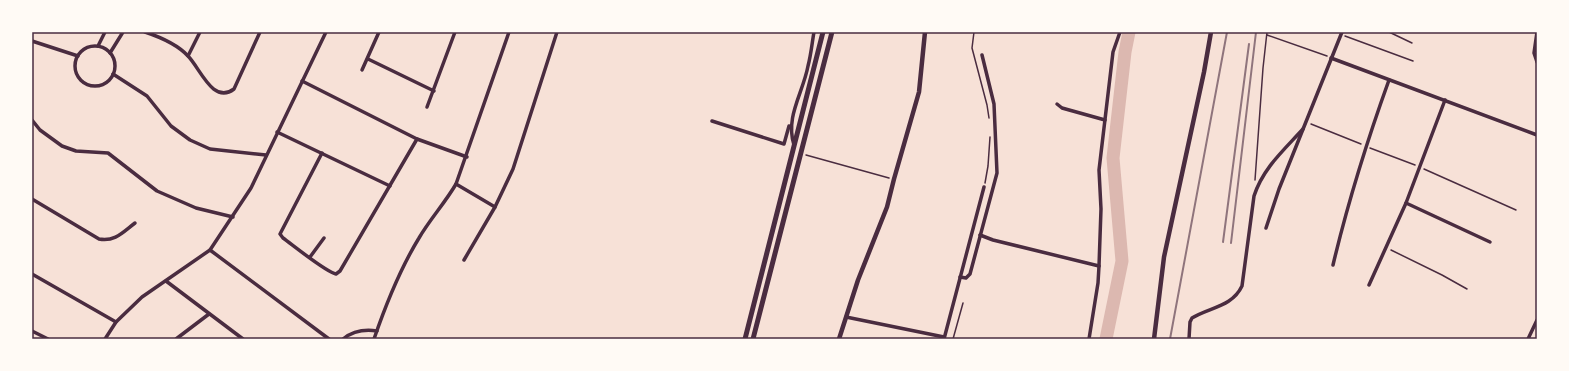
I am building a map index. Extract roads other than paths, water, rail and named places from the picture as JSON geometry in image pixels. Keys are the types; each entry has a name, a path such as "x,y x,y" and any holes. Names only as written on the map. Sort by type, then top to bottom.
{"main road":[{"path":"745,339 823,32"},
{"path":"753,339 832,32"}],"street":[{"path":"98,46 105,32"},
{"path":"110,53 123,32"},
{"path":"145,32 172,44 188,56 210,85 219,93 227,93 234,89 260,32"},
{"path":"188,56 200,32"},
{"path":"105,339 116,322 142,297 210,250 251,188 326,32"},
{"path":"362,70 380,32"},
{"path":"427,107 455,32"},
{"path":"374,339 395,284 420,237 447,200 456,184 467,157 509,32"},
{"path":"464,260 495,207 513,169 557,32"},
{"path":"712,121 784,144 808,67 814,32"},
{"path":"839,339 858,280 887,207 919,92 925,32"},
{"path":"1089,339 1099,266 1101,209 1099,170 1113,52 1120,32"},
{"path":"1154,339 1164,257 1200,92 1211,32"},
{"path":"1536,62 1534,53 1537,32"},
{"path":"1266,228 1279,189 1342,33"},
{"path":"32,41 78,56"},
{"path":"98,46 110,53 115,64 113,74 108,81 102,85 95,86 88,85 82,81 76,70 76,63 78,56 86,48 98,46"},
{"path":"960,277 966,278 970,274 998,173 994,104 982,55"},
{"path":"368,58 434,91"},
{"path":"1331,58 1537,135"},
{"path":"113,74 147,96 171,126 190,140 210,149 266,155"},
{"path":"1333,264 1346,210 1361,160 1389,80"},
{"path":"302,81 417,139 467,157"},
{"path":"1369,285 1406,203 1445,100"},
{"path":"1057,104 1062,108 1105,120"},
{"path":"794,112 790,130 794,145"},
{"path":"32,120 44,134 62,146 76,151 108,153 157,191 196,208 233,217"},
{"path":"1189,339 1190,322 1192,318 1230,301 1237,296 1242,286 1254,196 1257,186 1272,162 1304,129"},
{"path":"277,132 390,186"},
{"path":"322,153 280,234 283,238 332,273 338,273 417,139"},
{"path":"456,184 495,207"},
{"path":"846,317 944,338 984,187"},
{"path":"32,199 100,239 113,239 135,223"},
{"path":"1406,203 1490,242"},
{"path":"980,235 993,240 1099,266"},
{"path":"310,257 324,238"},
{"path":"210,250 329,339"},
{"path":"32,274 116,322"},
{"path":"166,281 243,339"},
{"path":"176,339 209,314"},
{"path":"1528,339 1536,325 1537,320"},
{"path":"343,339 350,333 368,329 377,330"},
{"path":"32,331 48,339"}],"lane":[{"path":"953,339 963,303"}],"waterway":[{"path":"1106,339 1122,261 1113,158 1125,52 1129,32"}],"railway":[{"path":"1170,339 1227,32"},
{"path":"1231,243 1256,32"},
{"path":"1223,242 1249,44"}]}
